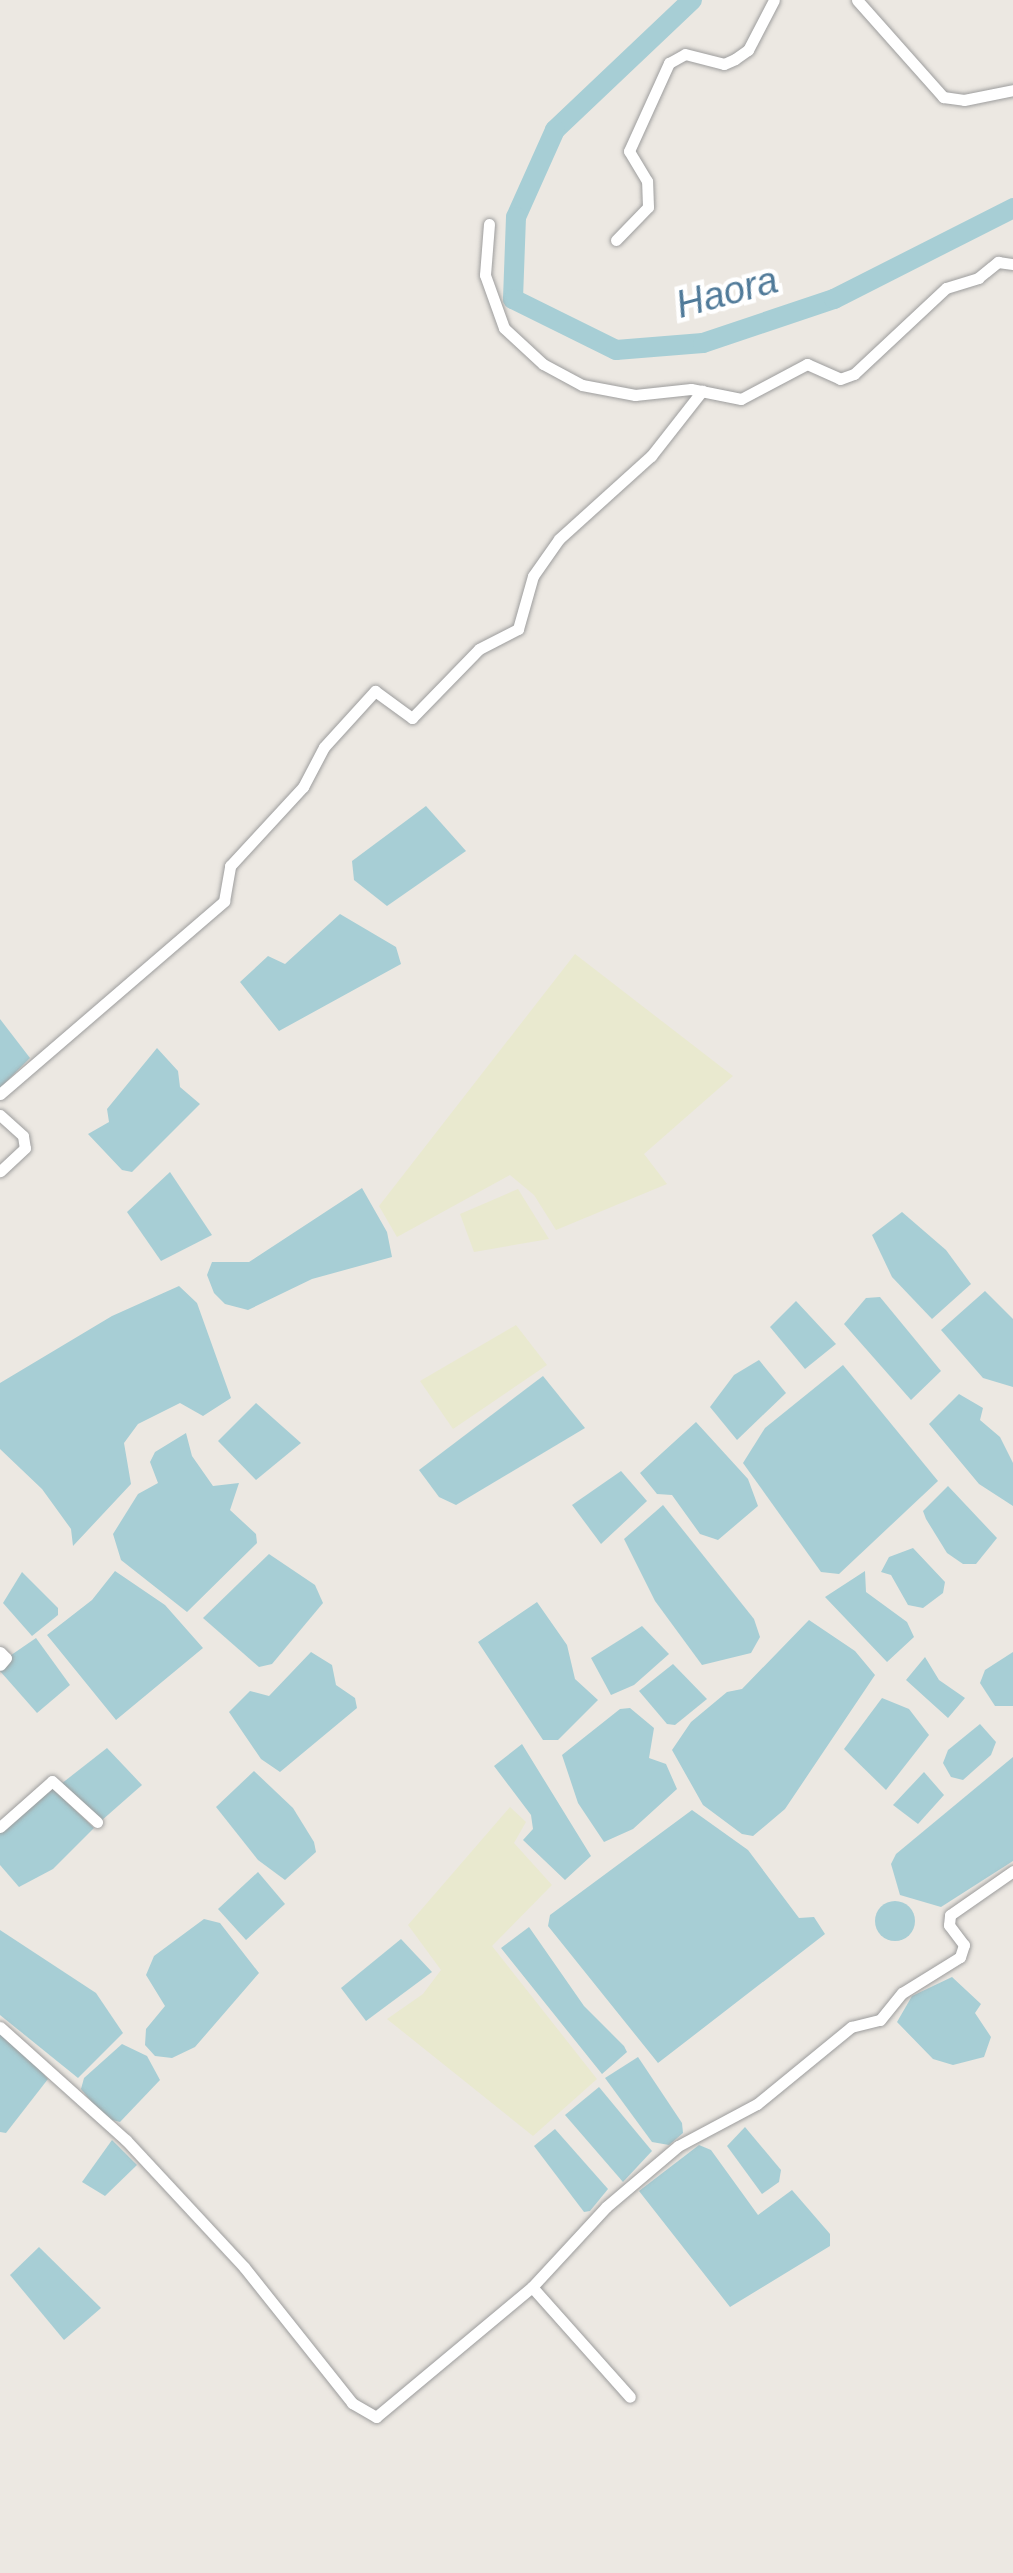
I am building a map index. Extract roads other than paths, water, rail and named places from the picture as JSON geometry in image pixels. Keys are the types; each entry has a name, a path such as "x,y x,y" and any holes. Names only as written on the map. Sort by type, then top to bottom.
{"street":[{"path":"616,240 648,207 647,180 629,152 669,63 685,54 718,64 736,59 752,44 774,0"},
{"path":"857,0 943,97 964,100 1013,90"},
{"path":"489,224 485,263 495,314 544,364 582,385 614,393 702,391 741,399 798,365 840,379 854,374 946,288 978,278 998,262 1013,264"},
{"path":"0,1094 224,900 230,866 303,787 324,747 375,691 412,718 480,648 518,629 533,576 559,539 650,456 702,391"},
{"path":"0,1115 23,1136 25,1148 0,1171"},
{"path":"0,1652 6,1658 0,1665"},
{"path":"0,1827 52,1781 98,1822"},
{"path":"0,2027 126,2140 244,2266 352,2403 376,2417 532,2287 606,2208 678,2146 757,2104 851,2028 880,2020 902,1993 960,1957 964,1945 949,1925 950,1915 1013,1870"},
{"path":"532,2287 630,2397"}],"water":[{"path":"426,806 466,851 387,906 354,880 352,861"},
{"path":"340,914 396,947 401,964 279,1031 240,982 268,956 285,964"},
{"path":"0,1019 30,1058 0,1088"},
{"path":"157,1048 178,1071 180,1087 200,1104 132,1172 122,1170 88,1134 109,1122 107,1109"},
{"path":"170,1172 212,1235 161,1261 127,1212"},
{"path":"362,1188 387,1232 392,1257 312,1279 248,1310 225,1304 214,1293 207,1275 212,1262 249,1262"},
{"path":"902,1212 946,1250 971,1284 932,1319 892,1277 872,1235"},
{"path":"179,1286 197,1303 231,1398 203,1416 180,1403 138,1424 124,1443 131,1484 73,1546 71,1529 42,1489 0,1449 0,1383 112,1316"},
{"path":"985,1291 1013,1319 1013,1387 983,1378 941,1330"},
{"path":"880,1297 941,1371 911,1400 844,1324 866,1298"},
{"path":"796,1301 836,1344 805,1369 770,1327"},
{"path":"759,1360 786,1393 737,1440 710,1407 734,1375"},
{"path":"843,1365 938,1481 839,1574 821,1572 743,1463 765,1428"},
{"path":"543,1376 585,1428 456,1505 439,1497 419,1470"},
{"path":"959,1394 983,1408 980,1420 1000,1437 1013,1463 1013,1506 979,1484 929,1424"},
{"path":"256,1403 301,1443 256,1480 218,1441"},
{"path":"696,1422 748,1479 758,1506 718,1540 700,1534 672,1495 657,1494 640,1473"},
{"path":"186,1433 192,1456 213,1486 239,1483 230,1510 256,1534 257,1543 187,1612 121,1560 113,1534 138,1494 158,1483 150,1462 155,1452"},
{"path":"621,1471 647,1501 601,1544 572,1505"},
{"path":"948,1486 997,1538 976,1564 963,1564 947,1553 923,1511"},
{"path":"663,1505 754,1619 760,1637 751,1653 702,1665 655,1601 624,1539"},
{"path":"913,1548 945,1582 943,1593 923,1608 908,1605 891,1575 881,1572 889,1557"},
{"path":"269,1554 315,1585 323,1603 272,1664 259,1667 203,1618"},
{"path":"115,1571 165,1605 203,1648 116,1720 47,1635 92,1600"},
{"path":"865,1571 866,1592 907,1622 914,1637 887,1662 825,1597"},
{"path":"22,1572 58,1608 58,1615 32,1636 3,1603"},
{"path":"537,1602 567,1645 575,1679 598,1700 558,1740 543,1740 478,1642"},
{"path":"809,1620 855,1651 875,1675 785,1809 753,1836 742,1834 703,1805 672,1750 691,1722 727,1692 742,1689"},
{"path":"642,1626 669,1654 634,1685 611,1695 591,1658"},
{"path":"36,1638 70,1685 37,1713 0,1671 1,1662"},
{"path":"311,1652 332,1665 336,1685 355,1698 357,1708 280,1772 261,1759 229,1712 250,1691 269,1696"},
{"path":"1013,1652 1013,1706 995,1706 980,1683 985,1670"},
{"path":"925,1657 939,1680 965,1698 948,1718 906,1680"},
{"path":"673,1664 707,1699 675,1725 667,1724 639,1691"},
{"path":"882,1698 909,1709 929,1735 886,1790 844,1749"},
{"path":"630,1708 654,1728 649,1758 666,1764 677,1789 633,1829 604,1842 578,1803 562,1755 620,1709"},
{"path":"980,1724 996,1742 991,1755 963,1780 951,1777 943,1763 948,1750"},
{"path":"522,1744 591,1856 565,1880 523,1840 533,1829 531,1815 494,1766"},
{"path":"107,1748 142,1785 101,1821 61,1784"},
{"path":"1013,1757 1013,1861 941,1907 900,1895 891,1864 896,1854"},
{"path":"254,1771 293,1808 314,1842 316,1852 285,1880 258,1860 216,1807"},
{"path":"924,1772 944,1795 918,1824 893,1805"},
{"path":"51,1787 94,1828 53,1869 19,1887 0,1865 0,1833"},
{"path":"692,1810 748,1850 799,1918 814,1917 825,1934 658,2063 548,1926 550,1915"},
{"path":"258,1872 285,1904 246,1940 218,1909"},
{"path":"895,1901 909,1907 915,1921 909,1935 895,1941 881,1935 875,1921 881,1907"},
{"path":"204,1919 220,1923 259,1973 195,2047 172,2058 155,2056 145,2045 146,2029 165,2006 146,1975 154,1956"},
{"path":"529,1927 584,2006 627,2052 602,2074 501,1948"},
{"path":"0,1930 96,1993 123,2033 78,2078 0,2015"},
{"path":"401,1939 432,1972 366,2021 341,1988"},
{"path":"952,1977 981,2004 975,2013 991,2037 984,2057 953,2065 933,2059 897,2022 912,1996"},
{"path":"0,2026 48,2079 6,2133 0,2132"},
{"path":"122,2044 147,2056 160,2080 120,2122 105,2118 81,2089 84,2078"},
{"path":"638,2057 682,2123 683,2133 669,2145 652,2142 605,2078"},
{"path":"599,2087 652,2151 623,2182 565,2115"},
{"path":"745,2127 781,2170 779,2182 762,2194 727,2146"},
{"path":"555,2129 608,2189 590,2211 584,2212 534,2146"},
{"path":"112,2140 137,2165 105,2196 82,2182"},
{"path":"699,2145 711,2150 758,2215 792,2190 830,2234 830,2246 730,2307 639,2191"},
{"path":"39,2247 101,2308 64,2340 10,2275"}],"waterway":[{"name":"Haora","path":"692,0 555,130 516,217 513,299 616,350 703,343 834,299 1013,208"}]}
